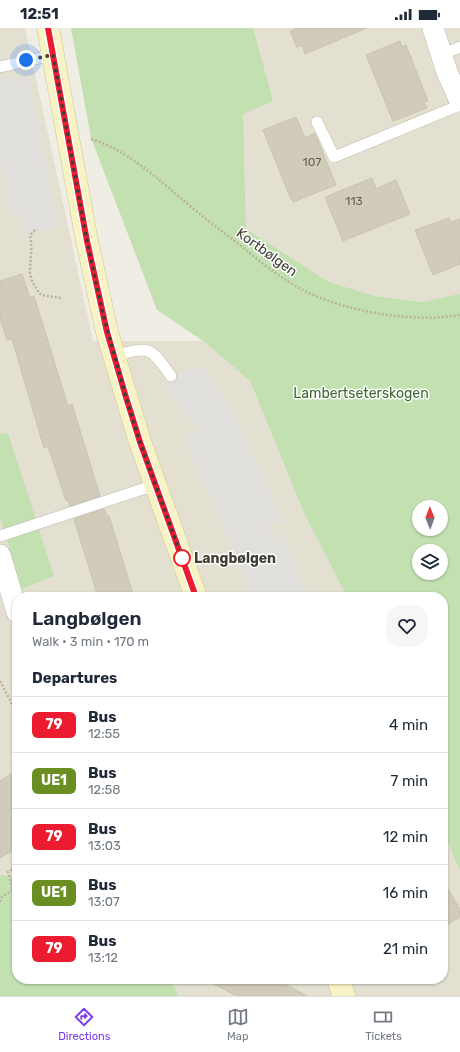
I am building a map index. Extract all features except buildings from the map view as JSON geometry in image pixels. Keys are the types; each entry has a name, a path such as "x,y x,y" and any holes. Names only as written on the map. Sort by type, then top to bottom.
{"street":[{"path":"48,28 87,241 102,310 125,394 194,592"},
{"path":"433,28 441,55 460,101"},
{"path":"0,555 12,595"},
{"path":"340,984 344,996"}],"lane":[{"path":"441,55 460,47"},
{"path":"0,66 53,55"},
{"path":"317,122 334,157 460,105"},
{"path":"114,356 139,349 148,351 158,358 171,376"},
{"path":"0,536 156,485"}],"path":[{"name":"Kortbølgen","path":"88,138 106,143 134,159 252,256 276,274 301,289 320,298 367,311 394,316 426,318 460,315"},
{"path":"35,230 30,235 32,257 30,272 33,283 41,296 61,298"},
{"path":"0,681 12,706"},
{"path":"12,870 8,872 12,886"},
{"path":"0,902 2,897 12,891"}],"shaded area":[{"path":"0,28 25,28 93,341 203,341 250,381 304,513 344,592 12,592 12,984 448,984 448,842 460,871 460,996 0,996"},
{"path":"212,28 460,28 460,296 422,302 375,296 329,282 246,229 244,153"},
{"path":"28,75 58,228 24,234 22,214 11,216 0,158 0,80"},
{"path":"202,367 231,408 282,520 267,526 272,538 282,534 306,592 250,592 232,546 183,436 198,429 171,394 166,384 184,372"}],"green space":[{"name":"Lambertseterskogen","path":"71,28 253,28 273,101 243,114 246,229 329,282 375,296 422,302 460,294 460,871 448,842 448,592 344,592 304,513 250,381 203,341 157,310 91,138"},
{"path":"8,433 54,576 22,589 0,517 0,434"},
{"path":"0,875 12,876 12,984 173,984 179,996 0,996"}],"bus line":[{"name":"79","path":"48,28 70,141 87,241 107,332 140,442 194,592"}],"place":[{"name":"Langbølgen","path":"182,558"}],"route":[{"path":"26,60 53,55 70,141 87,241 110,344 140,442 182,558"}]}
